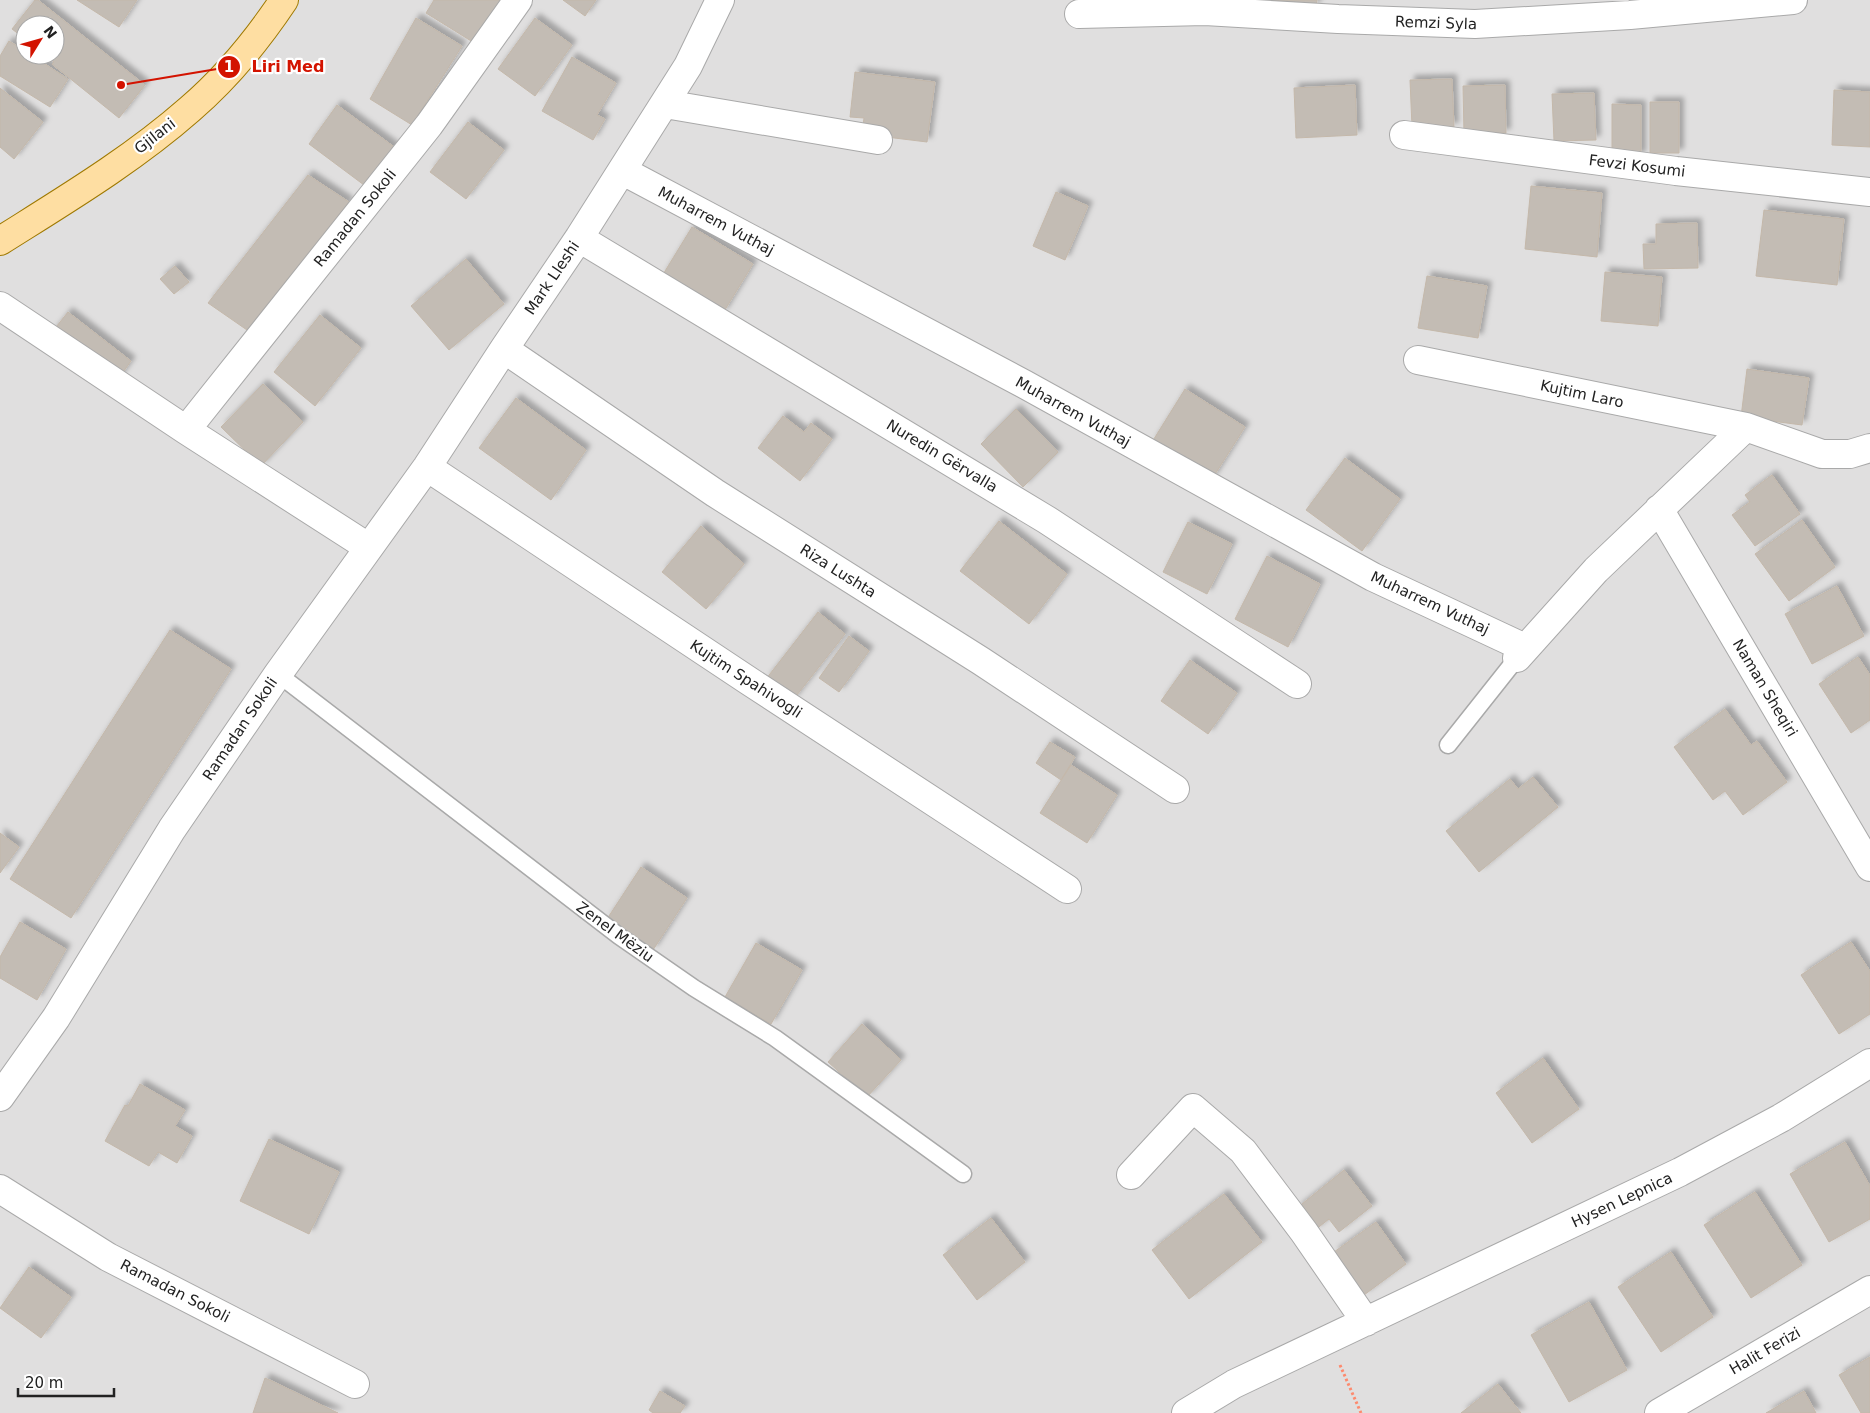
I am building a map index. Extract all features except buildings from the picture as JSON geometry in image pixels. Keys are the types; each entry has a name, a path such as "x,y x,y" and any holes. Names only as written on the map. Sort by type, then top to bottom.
{"main road":[{"name":"Gjilani","path":"0,241 81,190 146,144 191,108 235,64 272,19 284,0"}],"street":[{"name":"Ramadan Sokoli","path":"186,430 429,125 518,0"},
{"name":"Mark Lleshi","path":"368,547 427,468 623,171 688,66 720,0"},
{"name":"Remzi Syla","path":"1078,14 1205,11 1338,19 1475,24 1630,15 1793,0"},
{"path":"665,104 878,140"},
{"name":"Fevzi Kosumi","path":"1404,135 1676,171 1870,192"},
{"name":"Muharrem Vuthaj","path":"623,171 1024,384 1373,577 1521,653"},
{"name":"Nuredin Gërvalla","path":"579,238 1047,520 1297,684"},
{"path":"0,306 186,430 368,547"},
{"name":"Riza Lushta","path":"504,349 715,493 981,661 1175,789"},
{"name":"Kujtim Laro","path":"1418,360 1746,427 1822,454 1850,454 1870,448"},
{"path":"1521,653 1596,570 1746,427"},
{"name":"Kujtim Spahivogli","path":"427,468 1067,889"},
{"name":"Naman Sheqiri","path":"1659,509 1870,867"},
{"name":"Ramadan Sokoli","path":"0,1097 56,1018 172,829 368,547"},
{"name":"Hysen Lepnica","path":"1186,1413 1234,1384 1680,1172 1781,1118 1870,1063"},
{"path":"1131,1175 1193,1108 1243,1151 1304,1232 1366,1322"},
{"name":"Ramadan Sokoli","path":"0,1189 108,1257 355,1384"},
{"name":"Halit Ferizi","path":"1659,1413 1870,1290"}],"lane":[{"path":"1448,745 1521,653"},
{"name":"Zenel Mëziu","path":"278,674 619,936 694,988 775,1038 963,1174"}],"path":[{"path":"1328,1340 1361,1413"}],"shaded area":[{"path":"0,0 1870,0 1870,1413 0,1413"}],"place":[{"name":"Liri Med","path":"121,85"}]}
